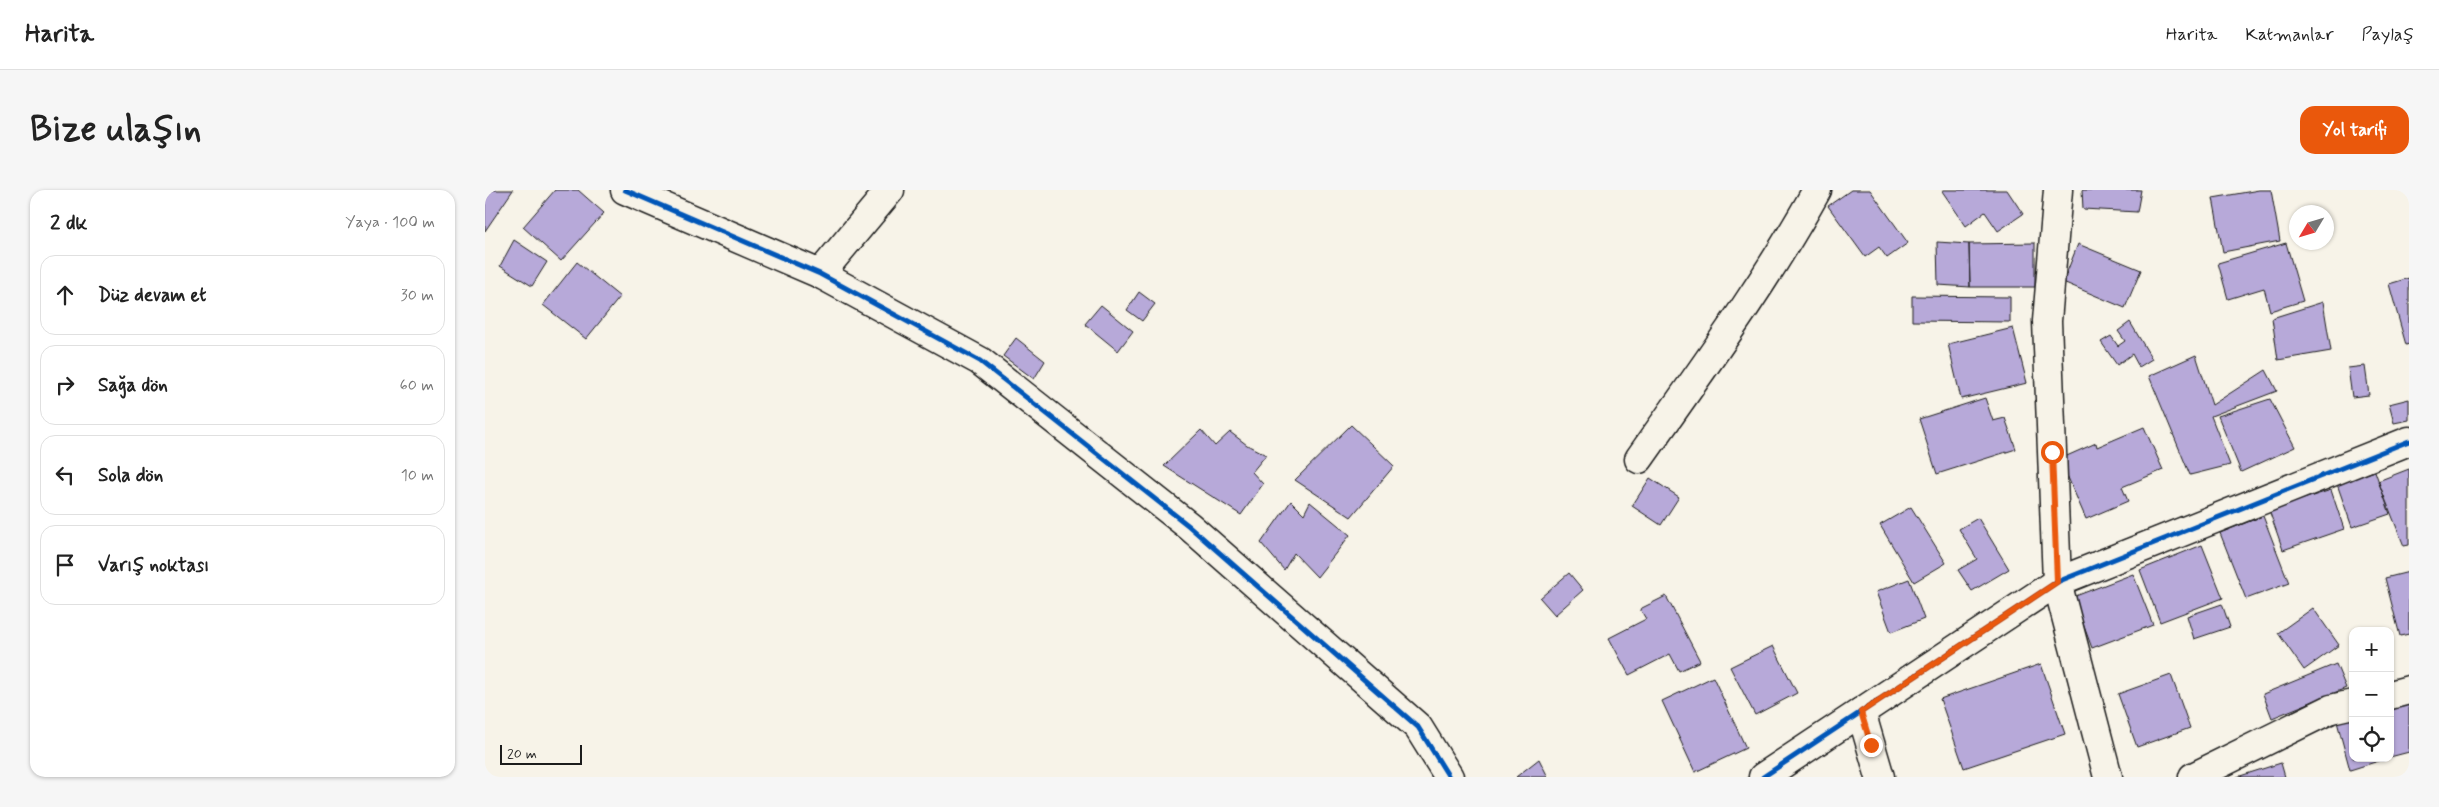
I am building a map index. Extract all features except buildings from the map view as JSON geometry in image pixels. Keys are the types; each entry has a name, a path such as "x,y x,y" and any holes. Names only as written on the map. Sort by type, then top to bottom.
{"street":[{"path":"625,190 820,274 980,361 1189,526 1418,727 1449,777"},
{"path":"820,274 890,190"},
{"path":"1639,459 1747,308 1787,245 1817,190"},
{"path":"2058,190 2047,321 2057,582 2108,777"},
{"path":"1763,777 2057,582 2409,441"},
{"path":"2394,694 2409,690"},
{"path":"2193,777 2331,709 2349,705"},
{"path":"1861,712 1880,777"}],"cycle path":[{"path":"625,190 820,274 980,361 1189,526 1418,727 1449,777"},
{"path":"1763,777 2057,582 2409,441"}],"route":[{"path":"1871,745 1861,712 2057,582 2052,452"}]}
